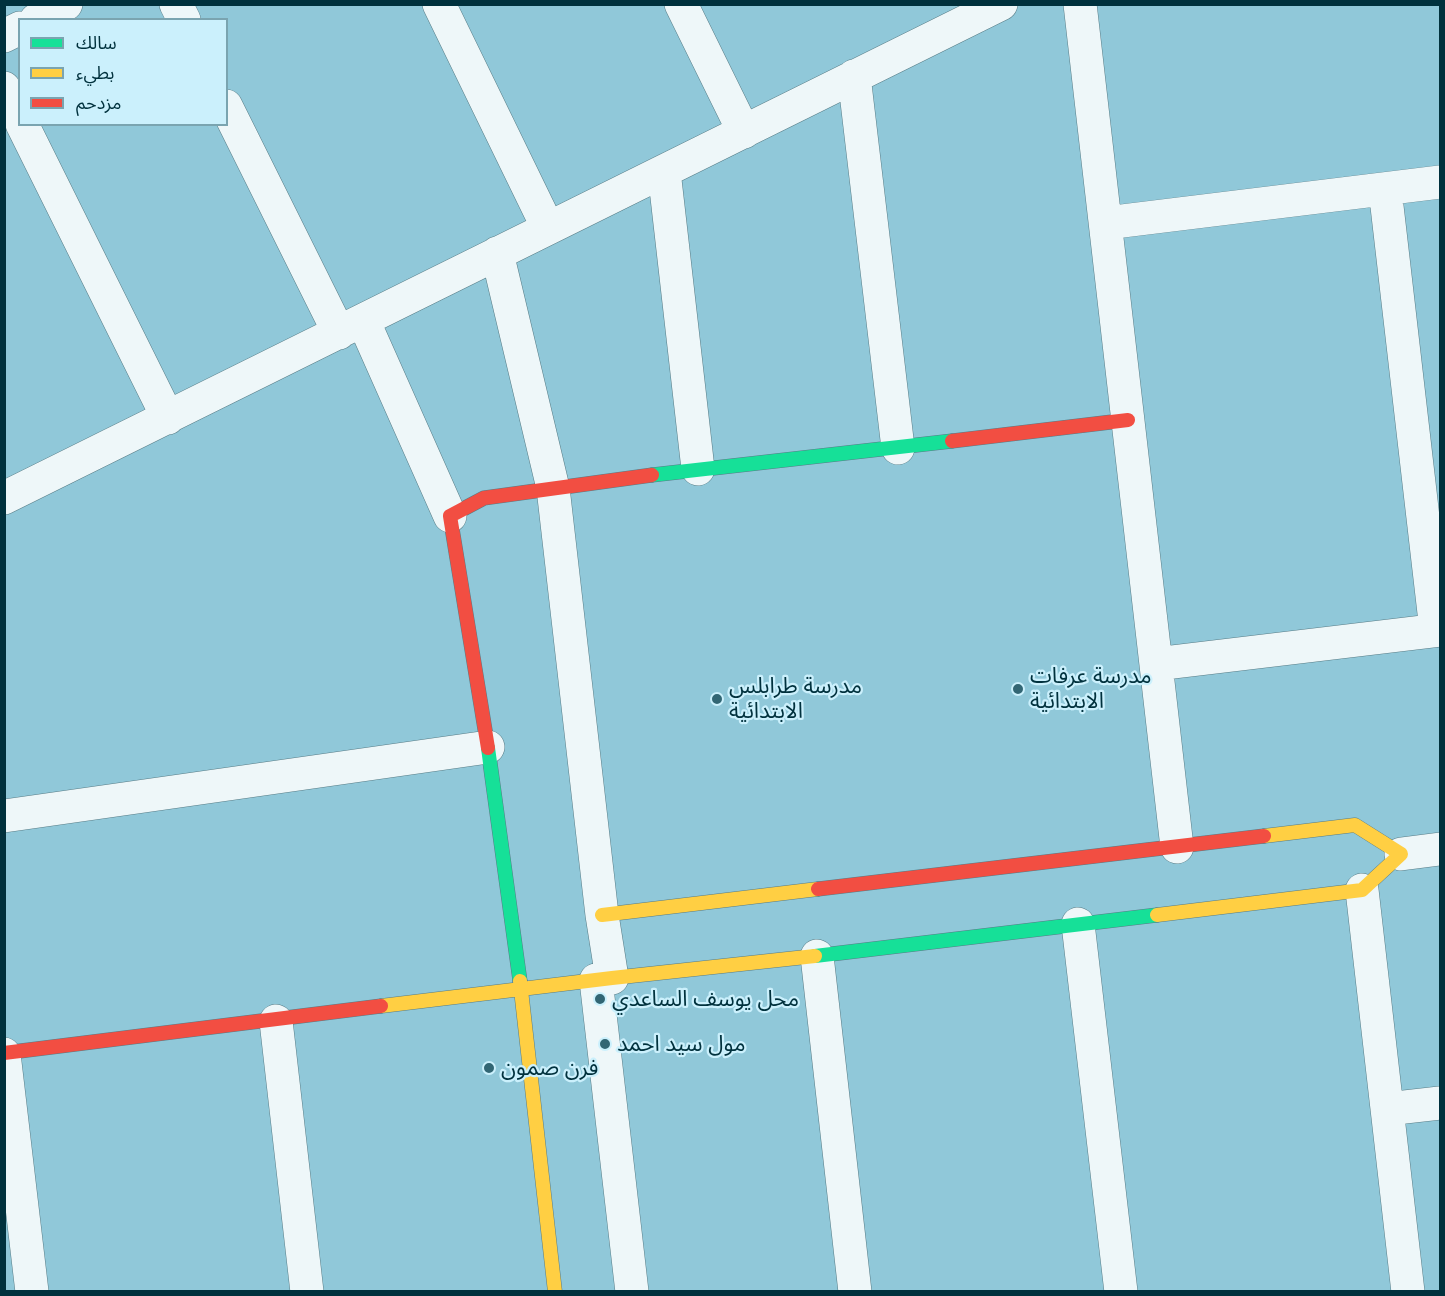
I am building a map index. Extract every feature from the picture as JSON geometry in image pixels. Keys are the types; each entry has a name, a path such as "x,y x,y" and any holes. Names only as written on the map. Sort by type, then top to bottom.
{"street":[{"path":"40,18 66,4"},
{"path":"176,4 183,18"},
{"path":"439,4 548,228"},
{"path":"681,4 744,132"},
{"path":"4,498 1001,4"},
{"path":"1080,4 1178,847"},
{"path":"4,36 18,29"},
{"path":"854,76 898,448"},
{"path":"4,88 18,115"},
{"path":"228,110 351,327 450,516 488,747 520,990 555,1292"},
{"path":"23,126 168,418"},
{"path":"664,171 698,469"},
{"path":"1106,223 1440,182"},
{"path":"1156,664 1438,630 1385,189"},
{"path":"498,253 554,488 602,915 604,979 632,1292"},
{"path":"450,516 484,498 554,488 698,469 1128,420"},
{"path":"4,816 488,747"},
{"path":"602,915 1354,825 1401,854"},
{"path":"32,1292 4,1053 604,979 817,956 1362,890 1401,854 1440,849"},
{"path":"1362,890 1408,1292"},
{"path":"1078,924 1121,1292"},
{"path":"817,956 855,1292"},
{"path":"276,1021 308,1292"},
{"path":"1387,1109 1440,1103"}],"traffic: fast":[{"path":"652,475 952,441"},
{"path":"488,748 520,981"},
{"path":"815,956 1157,915"}],"traffic: slow":[{"path":"1157,915 1362,890 1401,854 1355,825 1264,836"},
{"path":"602,915 818,889"},
{"path":"381,1006 815,956"},
{"path":"520,981 555,1292"}],"traffic: jam":[{"path":"952,441 1128,420"},
{"path":"488,748 450,516 484,498 652,475"},
{"path":"818,889 1264,836"},
{"path":"4,1053 381,1006"}],"place":[{"name":"مدرسة عرفات الابتدائية","path":"1018,689"},
{"name":"مدرسة طرابلس الابتدائية","path":"717,699"},
{"name":"محل يوسف الساعدي","path":"600,999"},
{"name":"مول سيد احمد","path":"605,1044"},
{"name":"فرن صمون","path":"489,1068"}]}
